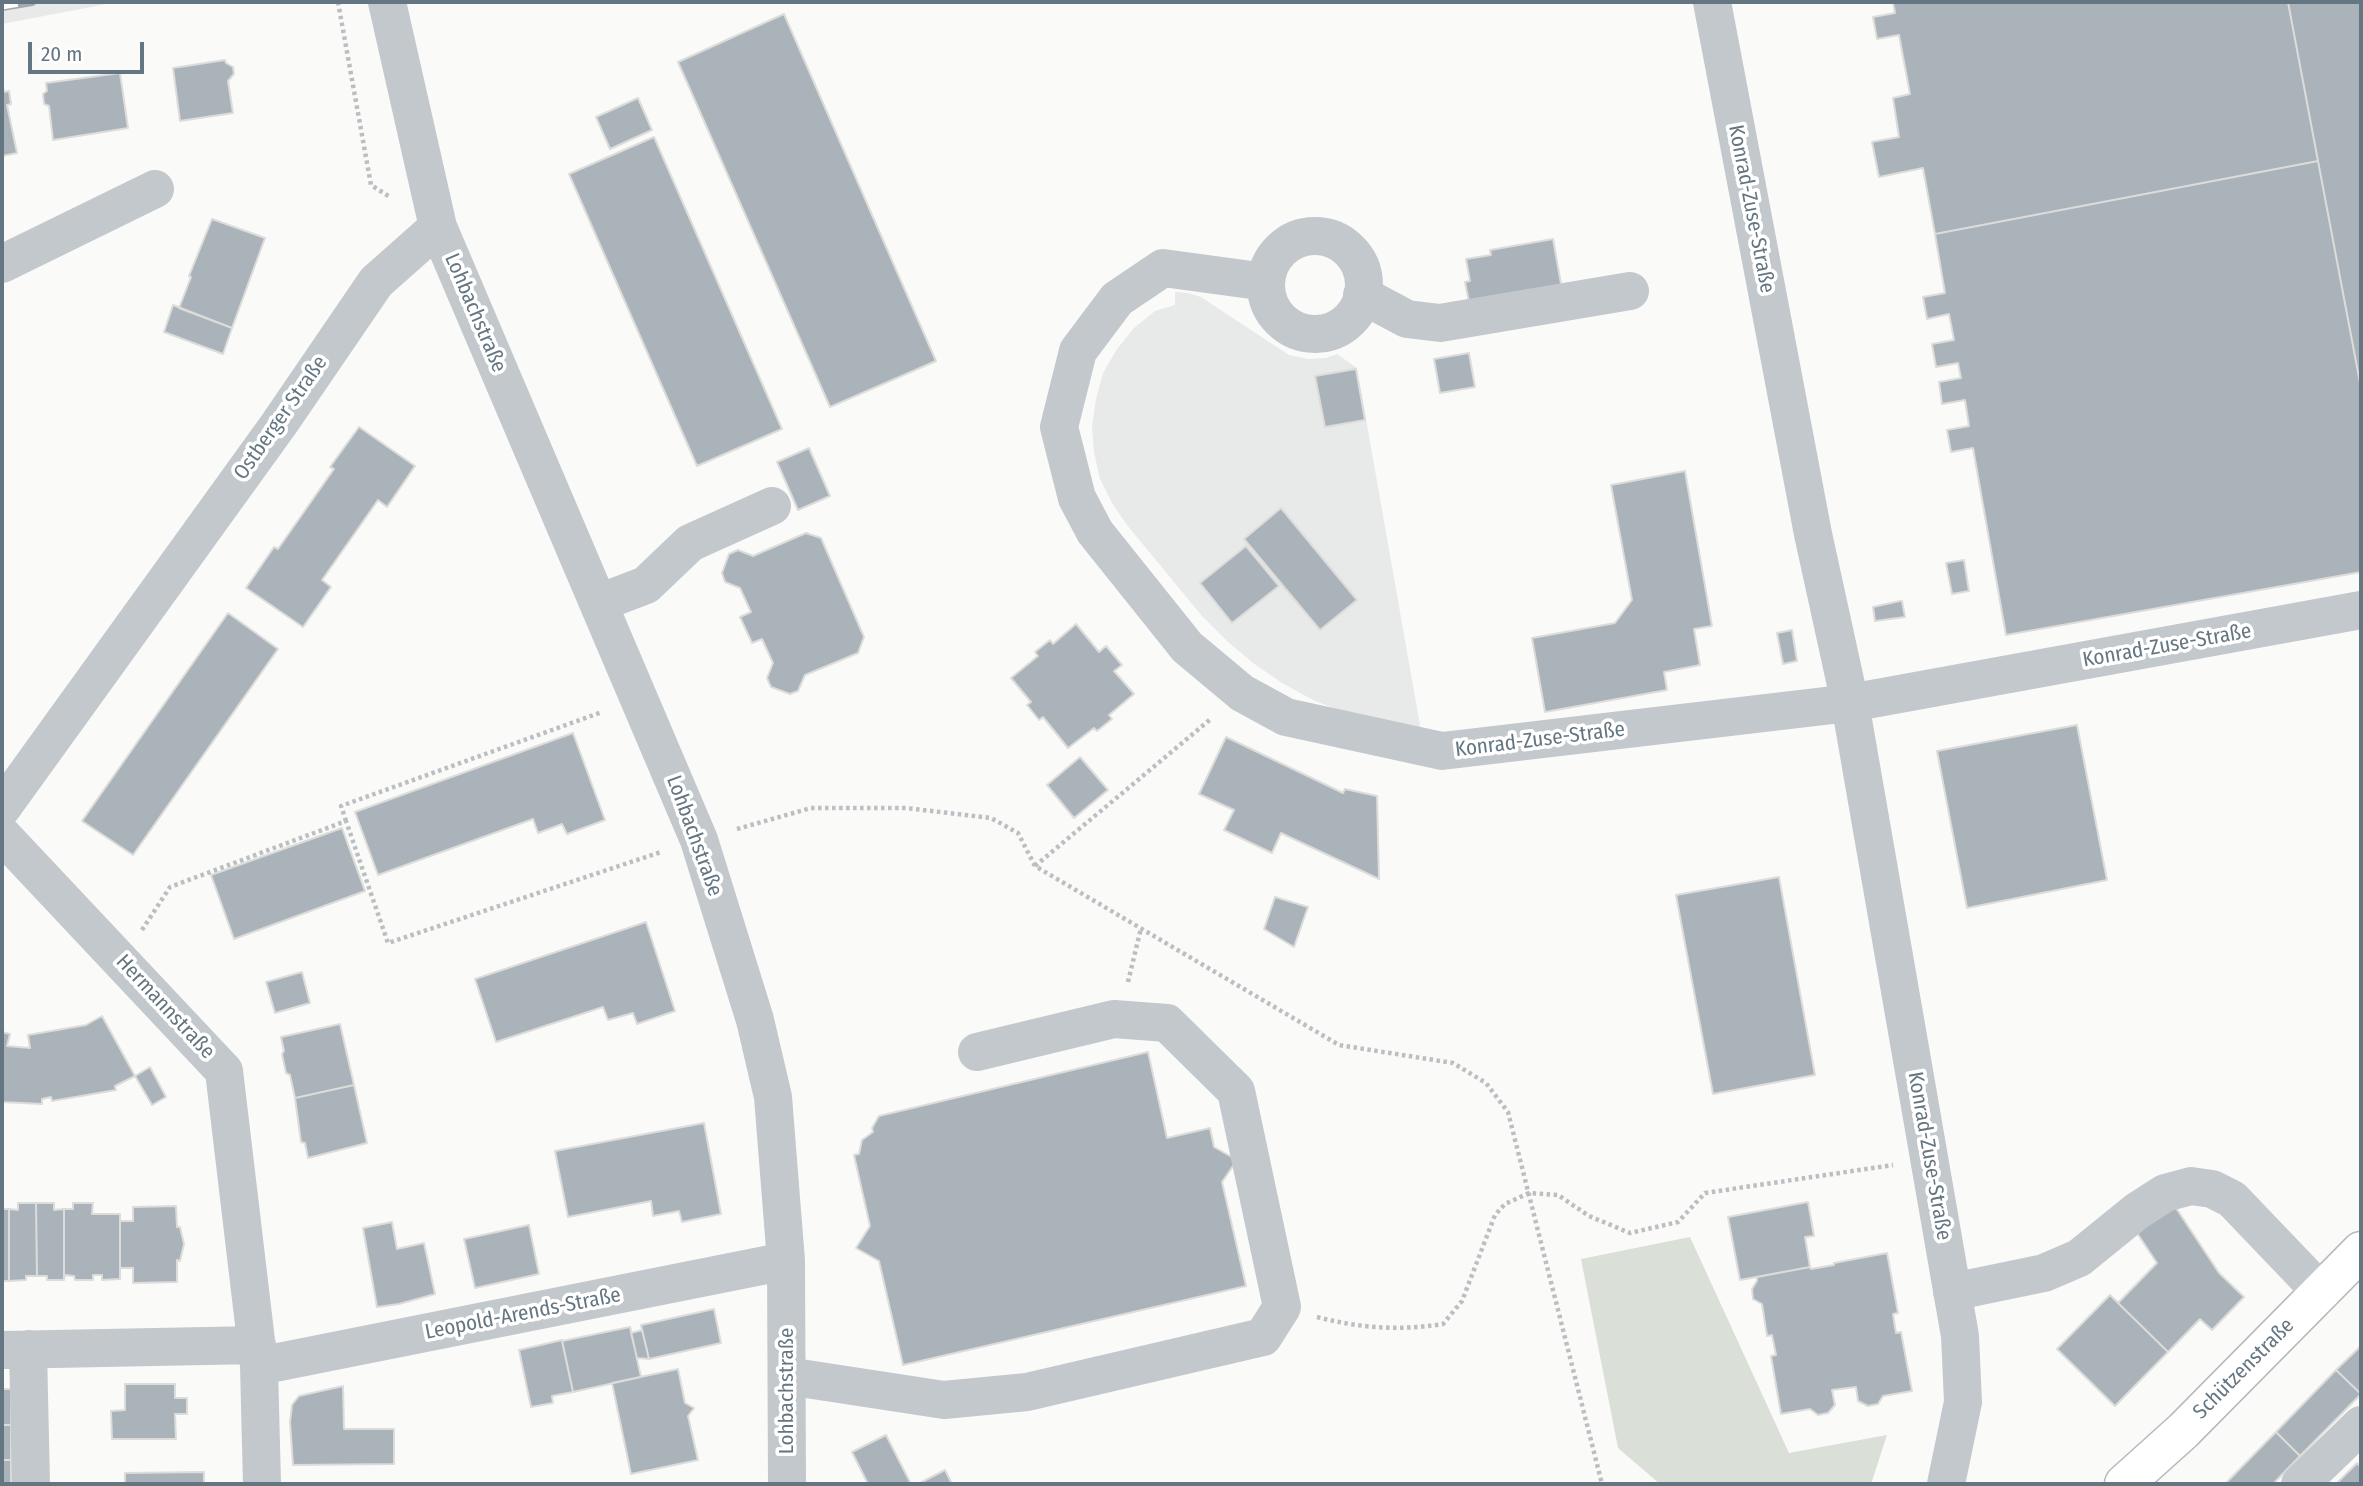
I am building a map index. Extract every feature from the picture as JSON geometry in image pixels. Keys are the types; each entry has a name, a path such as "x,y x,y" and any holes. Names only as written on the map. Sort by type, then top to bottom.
{"main road":[{"name":"Schützenstraße","path":"2124,1484 2183,1432 2361,1251"}],"street":[{"path":"387,2 438,227"},
{"name":"Konrad-Zuse-Straße","path":"1712,2 1813,534 1850,703 1960,1336 1963,1402 1946,1484"},
{"path":"2,264 155,189"},
{"name":"Lohbachstraße","path":"438,227 699,840 755,1020 773,1097 786,1261 787,1484"},
{"name":"Ostberger Straße","path":"2,808 279,424 376,282 438,227"},
{"path":"1317,236 1332,239 1351,252 1362,272 1362,295 1357,309 1347,321 1327,332 1312,334 1297,330 1278,318 1270,304 1266,282 1272,261 1282,248 1302,238 1317,236"},
{"name":"Konrad-Zuse-Straße","path":"1266,282 1163,268 1117,299 1078,351 1059,427 1077,498 1095,532 1187,647 1241,694 1286,717 1442,751 1850,703 2361,610"},
{"path":"1362,295 1407,319 1440,323 1630,291"},
{"path":"599,603 646,585 691,543 772,506"},
{"name":"Hermannstraße","path":"2,835 225,1071 258,1355 261,1484"},
{"path":"787,1376 944,1400 1027,1392 1263,1337 1282,1307 1236,1091 1167,1023 1114,1019 977,1052"},
{"path":"1952,1292 2043,1273 2079,1258 2137,1211 2165,1193 2191,1186 2212,1189 2232,1199 2321,1292"},
{"name":"Leopold-Arends-Straße","path":"258,1355 786,1261"},
{"path":"31,1484 15,1350 258,1355"},
{"path":"2300,1484 2361,1425"}],"path":[{"path":"338,2 371,185 438,227"},
{"path":"1035,866 1241,694"},
{"path":"640,699 341,806 388,943 699,840 811,808 906,808 991,818 1018,833 1035,866 1339,1045 1453,1063 1486,1083 1508,1112 1602,1484"},
{"path":"121,961 170,887 346,821"},
{"path":"1124,1020 1129,970 1141,928"},
{"path":"1282,1307 1352,1326 1411,1329 1443,1324 1462,1301 1495,1215 1505,1204 1530,1193 1558,1195 1589,1216 1630,1233 1678,1222 1705,1193 1930,1159"}],"shaded area":[{"path":"2,2 117,2 2,24"},
{"path":"1175,292 1201,297 1289,355 1308,359 1337,354 1357,368 1421,731 1345,713 1313,700 1253,663 1202,616 1112,503 1100,479 1092,426 1103,373 1134,328 1155,311 1175,305"},
{"path":"1690,1237 1789,1453 1887,1435 1871,1484 1660,1484 1618,1448 1581,1259"}],"building":[{"path":"1893,2 2288,2 2318,161 1935,234 1923,168 1879,177 1872,142 1899,137 1893,98 1910,94 1899,35 1877,39 1873,17 1895,13"},
{"path":"2288,2 2361,2 2361,388 2318,161"},
{"path":"784,14 936,361 830,407 678,62"},
{"path":"225,60 233,67 234,74 228,81 233,113 180,121 173,68"},
{"path":"120,73 128,128 53,140 49,106 44,104 46,83"},
{"path":"2,82 4,92 9,91 11,104 7,105 17,153 2,156"},
{"path":"638,98 652,130 610,149 596,117"},
{"path":"654,137 782,429 697,466 569,174"},
{"path":"2318,161 2361,388 2361,572 2006,635 1973,448 1951,452 1947,430 1969,426 1965,400 1942,404 1939,382 1961,378 1958,363 1936,367 1932,344 1954,340 1949,314 1927,319 1923,297 1945,293 1935,234"},
{"path":"212,219 265,238 232,328 179,308"},
{"path":"1553,239 1563,295 1471,312 1465,282 1470,281 1466,259 1491,255 1490,250"},
{"path":"173,305 232,328 223,354 164,332"},
{"path":"1469,353 1475,387 1440,393 1434,359"},
{"path":"1356,369 1365,420 1325,427 1315,376"},
{"path":"359,427 415,466 387,507 378,500 322,580 331,587 303,627 246,588 274,547 278,549 334,469 330,467"},
{"path":"809,448 830,496 798,510 777,462"},
{"path":"1685,471 1712,626 1694,629 1700,665 1664,672 1667,690 1545,712 1532,638 1615,623 1632,600 1611,485"},
{"path":"1281,508 1357,600 1320,630 1244,539"},
{"path":"806,533 821,538 864,637 858,653 805,675 798,691 790,694 771,687 767,678 773,663 762,639 752,643 740,617 751,612 740,588 725,582 722,573 729,554 738,550 753,556"},
{"path":"1246,546 1279,586 1232,623 1200,583"},
{"path":"1964,560 1969,591 1952,594 1946,563"},
{"path":"1902,601 1905,617 1875,621 1873,607"},
{"path":"228,613 278,649 133,855 82,821"},
{"path":"1076,624 1099,652 1106,646 1122,665 1114,671 1134,694 1109,715 1112,719 1097,731 1094,728 1068,748 1043,717 1039,720 1027,705 1031,702 1011,678 1038,656 1035,652 1050,640 1053,644"},
{"path":"1792,630 1797,661 1783,664 1777,633"},
{"path":"2077,725 2107,880 1967,908 1937,751"},
{"path":"573,733 605,820 567,834 562,824 538,833 533,819 378,875 355,812"},
{"path":"1226,737 1343,793 1345,789 1377,796 1379,879 1281,833 1272,853 1224,830 1234,810 1199,794"},
{"path":"1080,757 1108,790 1074,818 1047,785"},
{"path":"342,828 365,891 234,939 211,875"},
{"path":"1779,877 1815,1075 1713,1094 1676,895"},
{"path":"1275,897 1308,907 1294,947 1264,929"},
{"path":"646,922 675,1011 637,1024 633,1013 608,1020 603,1007 496,1042 475,979"},
{"path":"302,972 310,1003 275,1013 266,982"},
{"path":"102,1016 135,1076 115,1086 116,1090 52,1101 51,1097 42,1099 42,1104 2,1102 2,1032 10,1034 7,1046 30,1048 28,1035 86,1025"},
{"path":"340,1024 354,1085 295,1098 290,1075 286,1073 281,1037"},
{"path":"1148,1052 1167,1138 1210,1128 1214,1147 1237,1160 1222,1182 1246,1286 903,1365 879,1261 856,1248 870,1226 854,1155 859,1154 862,1140 873,1132 872,1128 879,1116"},
{"path":"150,1067 166,1097 152,1105 135,1076"},
{"path":"354,1085 367,1143 308,1158 305,1143 301,1142 295,1098"},
{"path":"704,1123 721,1214 682,1222 679,1211 653,1216 651,1201 568,1217 555,1151"},
{"path":"1808,1202 1814,1236 1805,1237 1810,1267 1740,1280 1728,1217"},
{"path":"2172,1202 2219,1273 2244,1297 2212,1330 2200,1319 2168,1352 2118,1303 2157,1263 2133,1227"},
{"path":"18,1203 36,1203 37,1276 9,1281 9,1209 18,1210"},
{"path":"36,1203 54,1203 54,1210 64,1209 64,1280 47,1280 47,1276 37,1276"},
{"path":"73,1203 93,1203 92,1214 120,1214 120,1279 102,1280 102,1275 93,1275 93,1280 75,1280 74,1276 65,1275 64,1280 64,1209 73,1209"},
{"path":"176,1206 177,1227 180,1227 184,1244 180,1261 177,1260 177,1282 133,1283 133,1268 120,1268 120,1221 133,1221 133,1207"},
{"path":"2,1209 9,1209 9,1281 2,1281"},
{"path":"392,1222 397,1249 424,1243 435,1294 377,1307 363,1228"},
{"path":"529,1225 539,1274 475,1288 464,1239"},
{"path":"1887,1253 1898,1313 1893,1314 1896,1333 1901,1332 1912,1391 1883,1396 1878,1404 1868,1406 1858,1401 1856,1387 1832,1390 1835,1405 1828,1413 1818,1415 1810,1409 1781,1414 1771,1356 1776,1355 1772,1335 1767,1336 1762,1304 1753,1299 1752,1289 1757,1277 1834,1265"},
{"path":"2110,1295 2168,1352 2115,1406 2057,1349"},
{"path":"714,1309 721,1343 649,1359 641,1325"},
{"path":"630,1327 641,1377 573,1392 562,1341"},
{"path":"642,1330 649,1359 637,1358 631,1333"},
{"path":"562,1340 573,1392 552,1396 553,1403 531,1407 519,1350"},
{"path":"2361,1346 2361,1394 2336,1370"},
{"path":"678,1369 685,1403 694,1408 688,1416 698,1460 631,1474 612,1383"},
{"path":"2336,1370 2361,1394 2300,1456 2276,1432"},
{"path":"125,1384 175,1384 175,1398 187,1398 187,1414 175,1414 176,1439 112,1439 111,1411 125,1410"},
{"path":"343,1386 344,1429 394,1429 394,1464 293,1465 290,1422 292,1405 299,1396"},
{"path":"2,1389 11,1389 11,1425 2,1425"},
{"path":"2,1425 11,1425 11,1460 2,1460"},
{"path":"2276,1432 2300,1456 2273,1484 2227,1482"},
{"path":"886,1435 911,1484 868,1484 852,1452"},
{"path":"2,1460 11,1460 11,1484 2,1484"},
{"path":"2357,1463 2361,1467 2361,1484 2336,1484"},
{"path":"945,1470 952,1484 918,1484"},
{"path":"204,1472 204,1484 125,1484 125,1473"}],"railway":[{"path":"2,7 32,2"}]}
